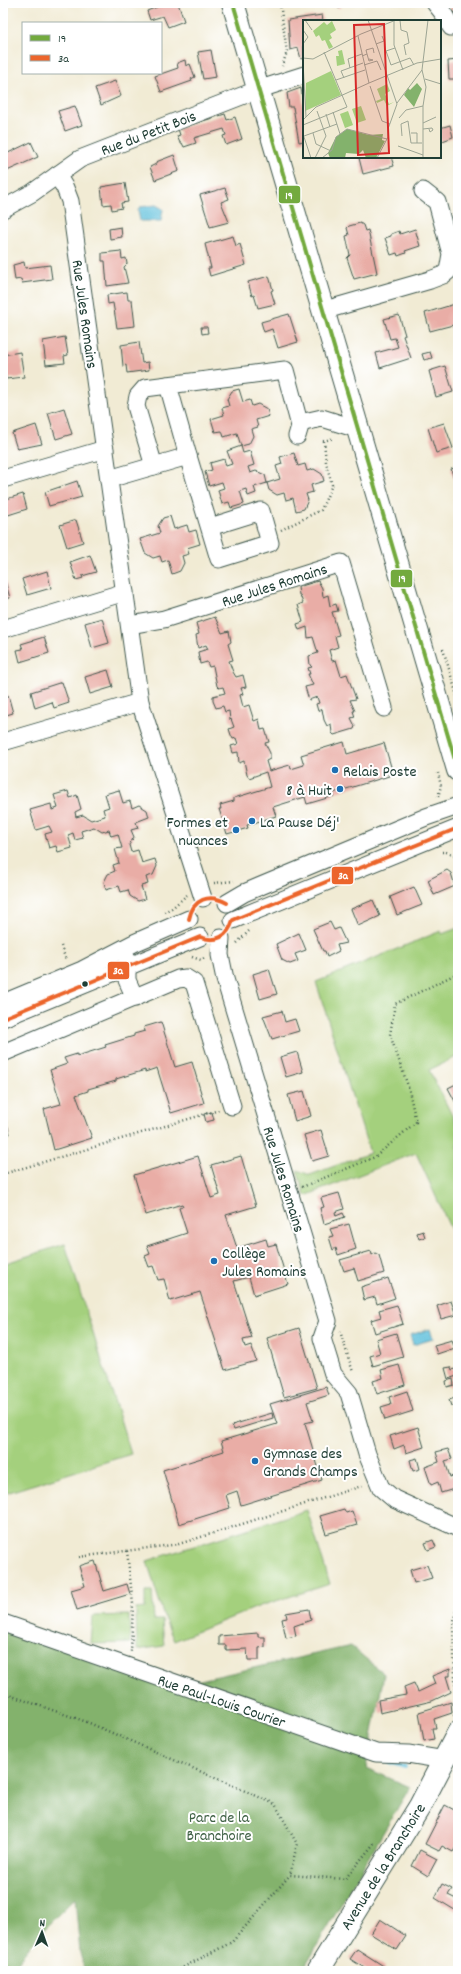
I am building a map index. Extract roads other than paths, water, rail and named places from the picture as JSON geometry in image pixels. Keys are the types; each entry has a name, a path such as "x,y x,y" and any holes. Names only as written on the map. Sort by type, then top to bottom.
{"main road":[{"path":"233,3 357,431 448,772"},
{"name":"Avenue de la Branchoire","path":"318,1971 420,1806 445,1760 456,1726"}],"street":[{"path":"435,3 443,13 450,28"},
{"name":"Rue du Petit Bois","path":"3,209 32,192 80,158 257,90 303,75"},
{"name":"Rue Jules Romains","path":"56,175 65,188 70,201 140,702 203,898"},
{"path":"322,311 430,280 443,275 448,271 451,254 437,202 423,191"},
{"path":"154,466 136,406 138,396 145,388 285,370 298,430 322,418 357,431"},
{"path":"168,385 219,559 270,543 260,511 210,527"},
{"path":"3,479 105,449"},
{"path":"109,479 188,456"},
{"name":"Rue Jules Romains","path":"130,625 164,619 341,563 384,708"},
{"path":"3,628 124,592"},
{"path":"3,742 140,702"},
{"path":"227,903 248,891 426,817 458,806"},
{"path":"233,920 458,828"},
{"path":"203,898 218,898 227,903 233,914 233,920 221,946 200,937 192,929 189,919 193,906 203,898"},
{"path":"3,1003 82,970 134,943 189,919"},
{"path":"3,1018 200,937"},
{"path":"134,943 129,951 126,968 127,980 135,998"},
{"name":"Rue Jules Romains","path":"221,946 225,979 260,1100 328,1321 322,1338 333,1374 349,1393 367,1454 377,1480 385,1493 394,1499 458,1528"},
{"path":"3,1052 178,979 186,978 194,983 232,1106"},
{"name":"Rue Paul-Louis Courier","path":"3,1623 376,1753 408,1754 445,1760"}],"water":[{"path":"156,205 163,209 161,221 140,221 138,210 140,207"},
{"path":"430,1329 433,1339 413,1345 410,1335"}],"waterway":[{"path":"386,1761 405,1767"}],"place":[{"name":"Relais Poste","path":"335,770"},
{"name":"8 à Huit","path":"340,789"},
{"name":"La Pause Déj'","path":"252,821"},
{"name":"Formes et nuances","path":"236,830"},
{"name":"Collège Jules Romains","path":"214,1261"},
{"name":"Gymnase des Grands Champs","path":"255,1461"}],"park label":[{"name":"Parc de la Branchoire","path":"219,1825"}]}
